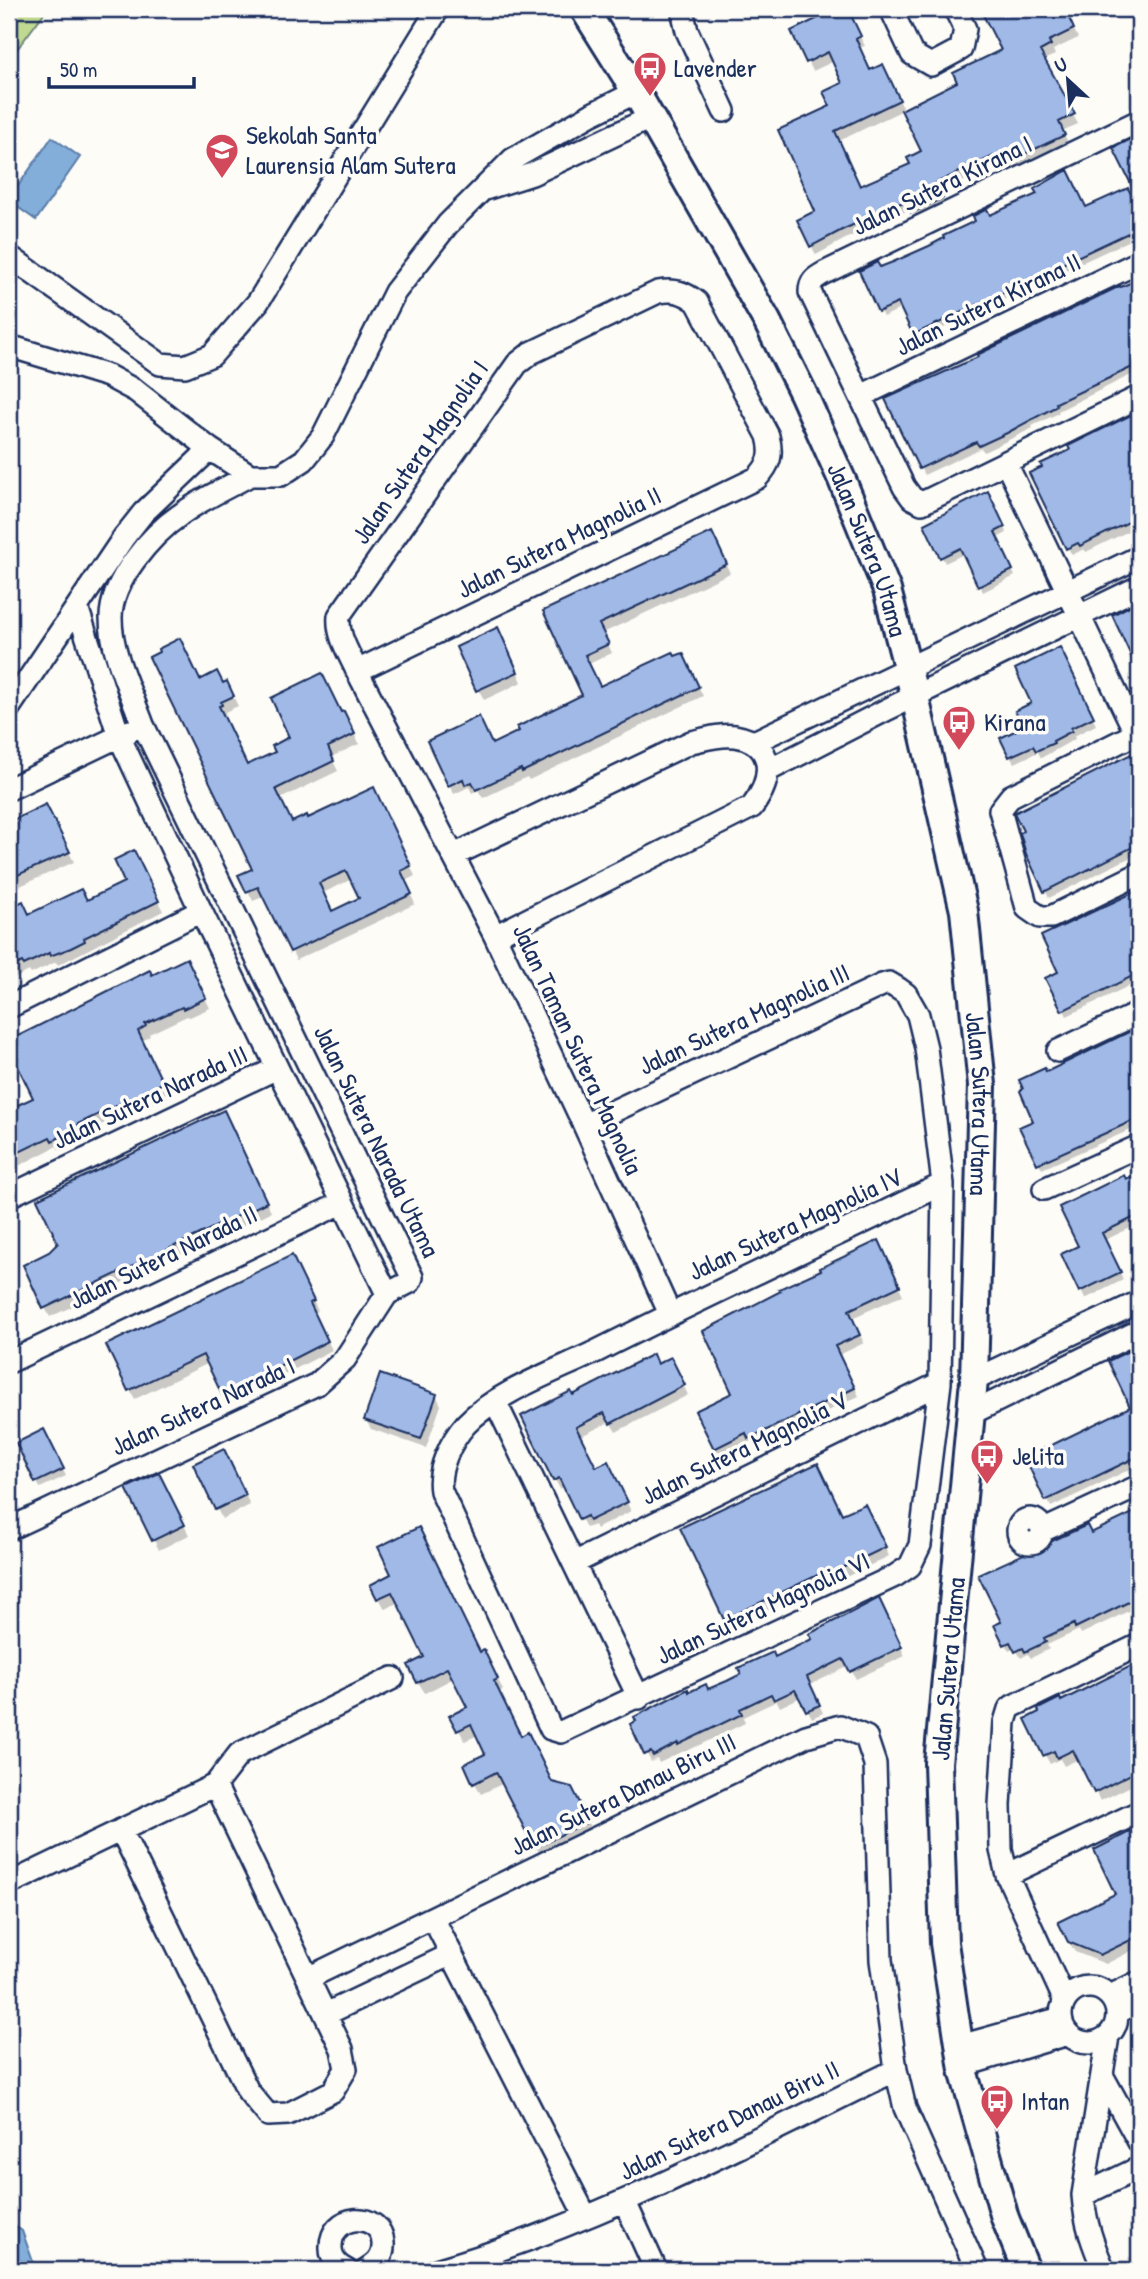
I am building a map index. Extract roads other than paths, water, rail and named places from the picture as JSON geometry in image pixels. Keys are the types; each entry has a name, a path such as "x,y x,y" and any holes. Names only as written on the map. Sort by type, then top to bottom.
{"street":[{"path":"9,256 160,364 185,366 212,355 258,302 438,9"},
{"name":"Jalan Sutera Utama","path":"584,9 636,92 767,321 803,393 887,590 915,697 964,911 982,1085 972,1413 938,1763 944,1944 961,2056 1005,2218 1026,2270"},
{"path":"682,9 687,31 724,111"},
{"path":"891,9 912,54 931,65 961,49 965,29 955,9"},
{"path":"11,351 108,376 136,391 210,449 250,475 281,475 304,460 323,436 395,292 448,224 513,159 636,92"},
{"path":"483,189 532,174 650,118"},
{"name":"Jalan Sutera Kirana I","path":"861,396 810,292 814,279 1139,121"},
{"name":"Jalan Sutera Kirana II","path":"861,396 1139,262"},
{"name":"Jalan Sutera Magnolia I","path":"341,637 339,616 517,364 531,354 658,292 670,290 685,293 696,302 768,436 772,451"},
{"path":"861,396 904,487 912,498 922,503 1139,397"},
{"path":"9,708 124,537 143,513 210,449"},
{"name":"Jalan Sutera Magnolia II","path":"357,671 757,478 767,466 772,451"},
{"path":"1006,463 1138,733 1011,796 1000,810 1027,908 1035,915 1051,917 1139,874"},
{"name":"Jalan Sutera Narada Utama","path":"250,475 180,514 154,536 131,566 114,596 111,618 113,644 143,725 412,1277 410,1282 387,1294"},
{"path":"754,742 1139,557"},
{"path":"769,770 1139,587"},
{"path":"77,607 119,736 387,1294"},
{"name":"Jalan Taman Sutera Magnolia","path":"341,637 495,936 670,1314"},
{"path":"9,789 143,725"},
{"path":"454,855 691,743 712,737 734,736 754,742 765,755 769,770 764,792 752,807 495,936"},
{"path":"9,1007 201,911"},
{"name":"Jalan Sutera Magnolia III","path":"584,1125 889,984 906,994 918,1015 926,1048 943,1184"},
{"path":"1058,1051 1139,1013"},
{"name":"Jalan Sutera Narada III","path":"9,1196 277,1068"},
{"path":"1044,1189 1139,1146"},
{"path":"940,1383 943,1184"},
{"name":"Jalan Sutera Magnolia IV","path":"670,1314 943,1184"},
{"name":"Jalan Sutera Narada II","path":"9,1362 342,1203"},
{"name":"Jalan Sutera Narada I","path":"9,1529 317,1384 345,1359 387,1294"},
{"path":"974,1380 1139,1302"},
{"path":"972,1413 1133,1334 1116,1312"},
{"path":"495,1401 639,1698 561,1732 551,1729 441,1492 439,1479 465,1425 495,1401 670,1314"},
{"name":"Jalan Sutera Magnolia V","path":"574,1563 940,1383"},
{"name":"Jalan Sutera Magnolia VI","path":"639,1698 895,1576 910,1566 920,1545 940,1383"},
{"path":"1042,1531 1139,1486"},
{"path":"1139,1645 1013,1706 1009,1711 1005,1722 999,1829 1007,1875 1043,1956 1071,2017 1139,2142"},
{"path":"9,1884 215,1785 239,1754 393,1678"},
{"name":"Jalan Sutera Danau Biru III","path":"308,1978 806,1736 840,1726 866,1737 875,1764 881,1960 896,2070"},
{"path":"121,1830 248,2091 268,2115 288,2115 333,2091 346,2070 342,2049 215,1785"},
{"path":"1007,1875 1139,1812"},
{"path":"433,1918 586,2217"},
{"path":"326,2014 452,1954"},
{"path":"1071,2017 1092,2043 1108,2036 1114,2029 1114,2004 1139,1982"},
{"path":"961,2056 1071,2017 1095,1987 1114,2004 1139,2002"},
{"path":"1104,2270 1090,2239 1083,2195 1108,2036"},
{"path":"896,2070 905,2108 977,2270"},
{"name":"Jalan Sutera Danau Biru II","path":"436,2270 496,2253 625,2202 896,2070"},
{"path":"1083,2195 1139,2168"},
{"path":"625,2202 656,2270"},
{"path":"346,2270 338,2266 331,2255 330,2241 337,2228 348,2220 362,2220 375,2226 383,2238 383,2252 378,2268"}],"water":[{"path":"52,137 80,157 36,220 9,199"},
{"path":"9,2222 22,2231 36,2270 9,2270"}],"place":[{"name":"Lavender","path":"650,98"},
{"name":"Sekolah Santa Laurensia Alam Sutera","path":"222,180"},
{"name":"Kirana","path":"959,752"},
{"name":"Jelita","path":"987,1486"},
{"name":"Intan","path":"997,2131"}]}
